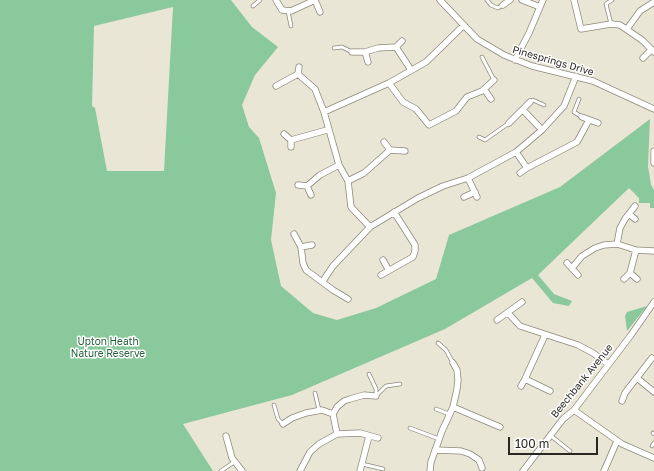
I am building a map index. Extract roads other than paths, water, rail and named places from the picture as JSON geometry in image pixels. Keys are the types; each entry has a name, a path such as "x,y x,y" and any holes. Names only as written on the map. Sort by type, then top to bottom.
{"street":[{"path":"276,0 282,10 288,11 315,0 320,12"},
{"name":"Pinesprings Drive","path":"440,0 477,39 515,60 593,81 654,108"},
{"path":"503,4 510,0"},
{"path":"522,0 540,7"},
{"path":"515,60 532,27 543,0"},
{"path":"574,0 581,31 611,24 620,25 628,29 652,51 643,58"},
{"path":"628,29 640,11 654,1"},
{"path":"324,112 388,83 426,62 464,25"},
{"path":"352,52 365,52 378,48 396,47 402,41"},
{"path":"396,47 410,70"},
{"path":"365,52 368,62"},
{"path":"298,74 299,67"},
{"path":"276,86 298,74"},
{"path":"298,74 315,89 324,112 327,130 339,165 348,181 351,207 370,227"},
{"path":"323,281 333,266 370,227 418,198 443,186 468,178 516,152 542,130 564,106 576,76"},
{"path":"388,83 403,102 416,109 429,128 456,111 468,97 484,89 494,80"},
{"path":"484,89 491,99"},
{"path":"509,123 530,102"},
{"path":"523,110 542,130"},
{"path":"582,117 598,124"},
{"path":"520,173 577,142 589,120"},
{"path":"284,134 291,143 327,130"},
{"path":"384,142 390,150"},
{"path":"348,181 364,173 390,150 405,151"},
{"path":"654,151 654,163"},
{"path":"516,152 527,168"},
{"path":"298,185 306,186 320,175 339,165"},
{"path":"464,197 476,194 468,178"},
{"path":"306,186 311,195"},
{"path":"617,244 620,228 635,206"},
{"path":"381,275 388,269 412,257 415,251 415,245 394,212"},
{"path":"629,214 635,219"},
{"path":"294,234 301,247 303,263 306,270 348,299"},
{"path":"572,268 582,256 595,248 617,244 636,250 654,251"},
{"path":"301,247 312,245"},
{"path":"624,279 630,273 636,250"},
{"path":"383,260 388,269"},
{"path":"567,263 578,275"},
{"path":"630,273 637,279"},
{"path":"497,320 522,302"},
{"name":"Beechbank Avenue","path":"523,471 563,419 574,410 654,302"},
{"path":"508,313 520,326 578,345 593,353 608,364"},
{"path":"521,386 545,335"},
{"path":"622,401 625,393 652,358"},
{"path":"430,471 435,450 453,407 458,380 457,370 453,363"},
{"path":"457,370 464,366"},
{"path":"637,378 654,392"},
{"path":"525,379 550,391"},
{"path":"333,414 344,401 364,395 376,396"},
{"path":"453,407 500,427"},
{"path":"574,410 617,442 654,458"},
{"path":"283,424 292,418 319,411 333,414"},
{"path":"333,414 338,434"},
{"path":"300,471 310,452 319,444 338,434 350,433 378,438"},
{"path":"226,436 228,449 234,462 242,471"},
{"path":"360,471 369,436"},
{"path":"604,471 617,442"},
{"path":"435,450 461,451 470,454 478,460 482,468"}],"lane":[{"path":"253,6 260,0"},
{"path":"487,0 491,5 498,8 503,4"},
{"path":"611,24 606,4 612,0"},
{"path":"288,11 291,26"},
{"path":"334,48 342,47 352,52"},
{"path":"482,57 494,80"},
{"path":"579,99 574,112 582,117"},
{"path":"530,102 533,100 544,105"},
{"path":"479,137 485,140 509,123"},
{"path":"438,343 446,350 453,363"},
{"path":"369,374 376,389 376,396"},
{"path":"376,396 386,386 400,384"},
{"path":"315,393 319,411"},
{"path":"274,405 278,419 283,424"},
{"path":"436,409 449,414"},
{"path":"410,428 439,439"},
{"path":"551,436 570,451"},
{"path":"221,471 234,462"},
{"path":"362,464 383,469"}],"park label":[{"name":"Upton Heath Nature Reserve","path":"108,348"}]}
